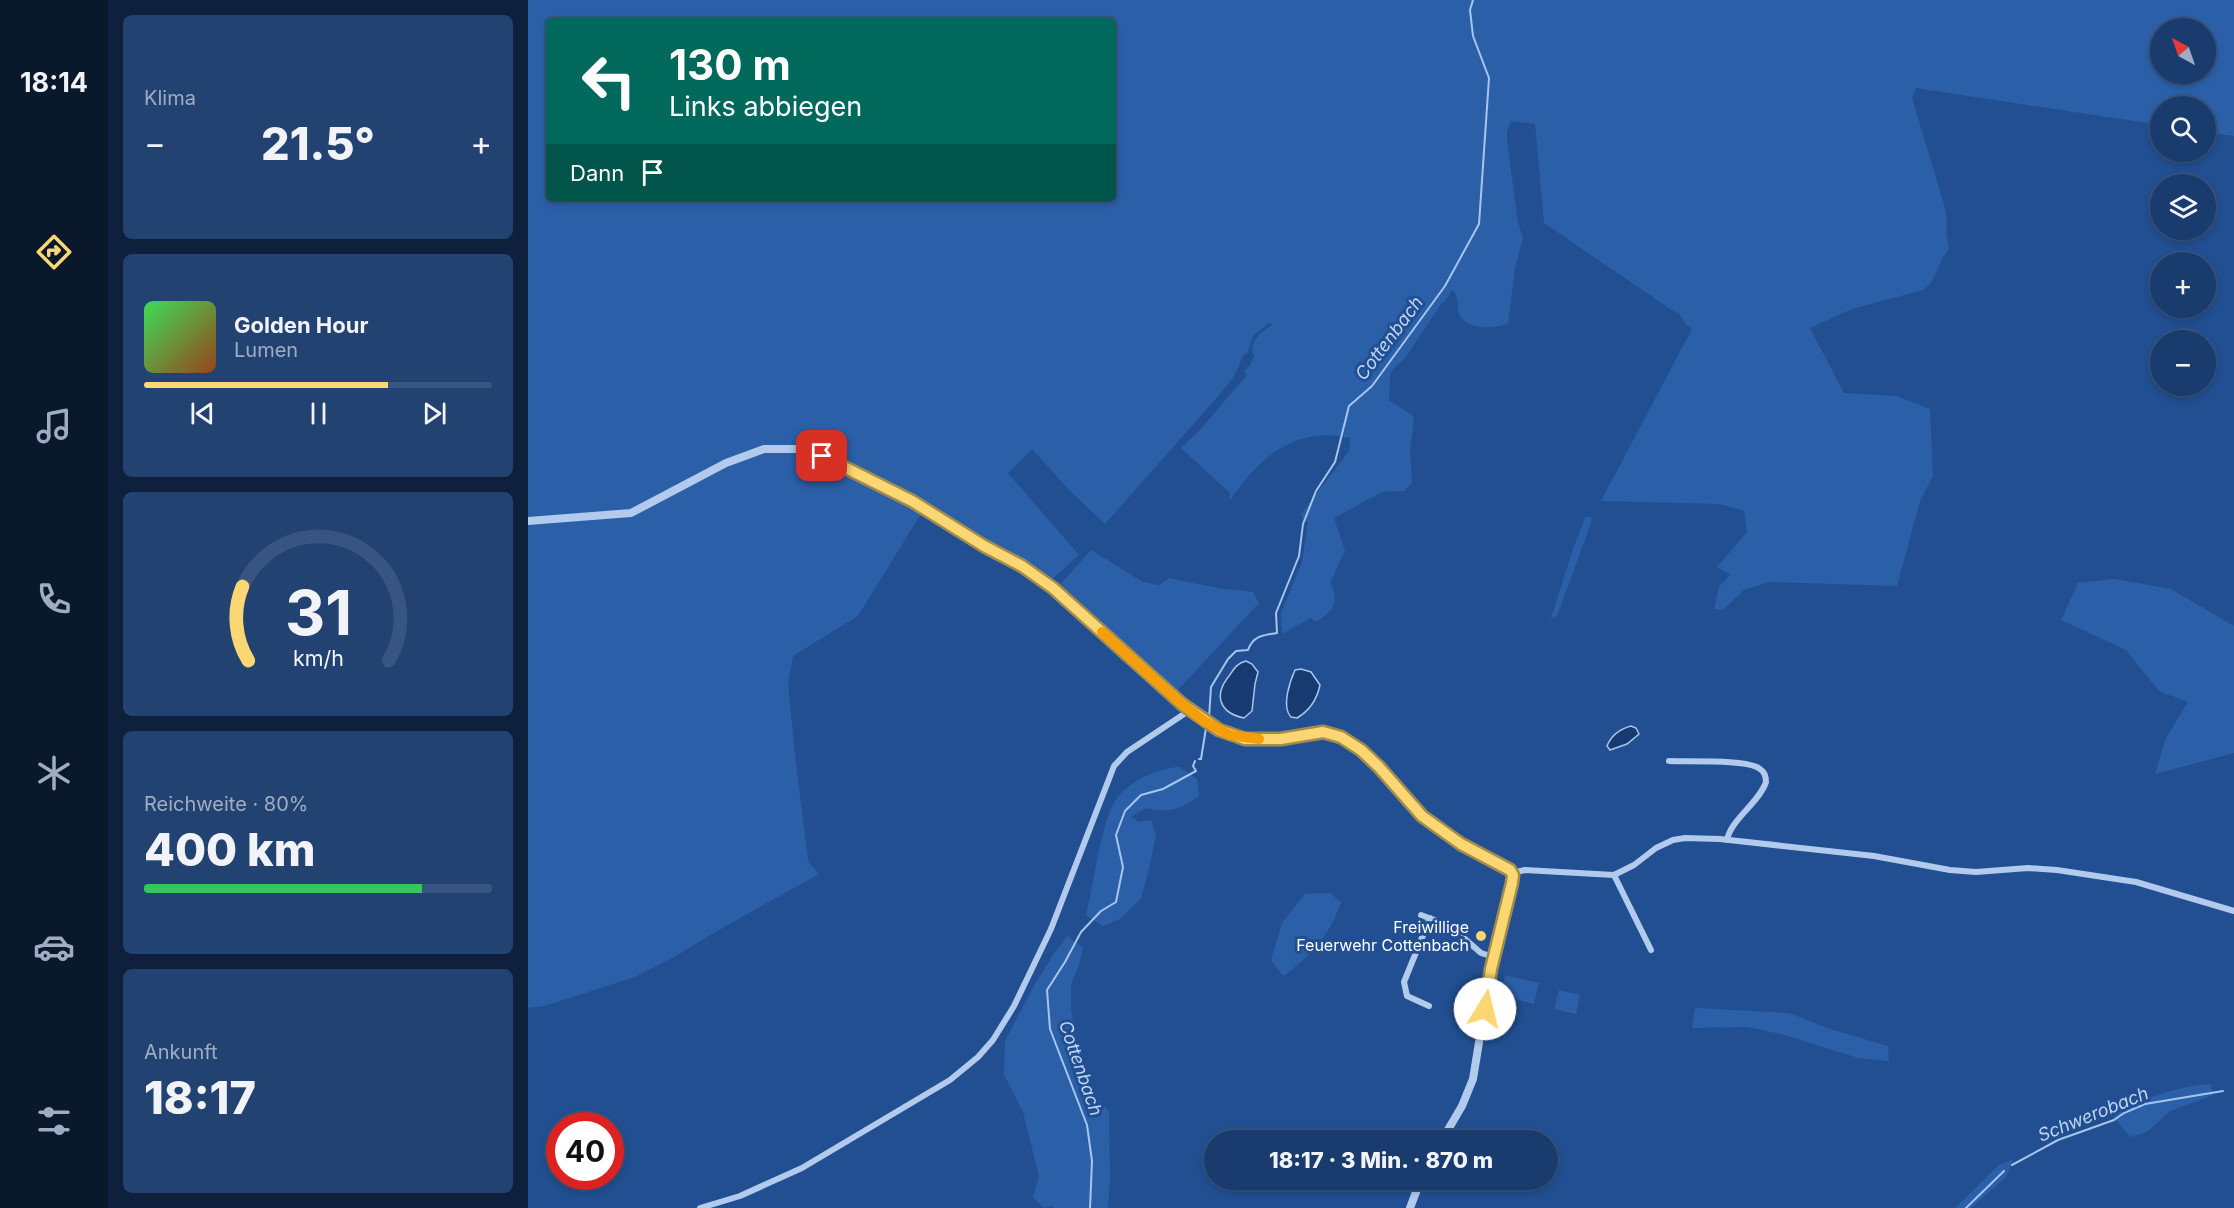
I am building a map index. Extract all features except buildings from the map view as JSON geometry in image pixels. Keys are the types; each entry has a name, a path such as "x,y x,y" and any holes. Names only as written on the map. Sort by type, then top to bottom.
{"street":[{"path":"528,521 631,513 726,463 764,449 805,449 839,463 912,501 984,546 1022,566 1053,588 1190,710 1219,730 1238,738 1281,739 1323,732 1341,737 1361,750 1422,816 1461,844 1508,868 1512,873 1512,883 1494,957 1471,1086 1448,1130"},
{"path":"700,1208 740,1196 802,1168 950,1080 978,1058 993,1040 1014,1006 1051,929 1114,766 1127,753 1190,710"},
{"path":"1669,761 1721,762 1756,767 1763,772 1766,782 1763,790 1731,829 1727,840"},
{"path":"1512,873 1525,870 1614,875 1672,840 1685,838 1727,840 1874,856 1950,870 1976,872 2028,868 2057,870 2136,882 2234,911"},
{"path":"1614,875 1651,950"},
{"path":"1421,915 1450,926 1481,953 1494,957"},
{"path":"1429,1006 1407,996 1404,982 1430,918"},
{"path":"1410,1208 1416,1190"}],"shaded area":[{"path":"528,0 2234,0 2234,136 2216,134 2216,96 2150,96 2150,123 1916,88 1912,98 1945,208 1949,248 1932,280 1923,290 1852,309 1810,328 1844,393 1896,396 1930,409 1933,476 1920,501 1897,586 1769,582 1744,590 1723,610 1714,609 1719,587 1730,575 1717,567 1747,532 1744,511 1720,504 1601,501 1691,331 1691,326 1687,326 1678,312 1676,313 1544,223 1535,124 1511,121 1507,141 1518,222 1523,238 1515,268 1508,323 1483,327 1470,324 1459,314 1456,296 1452,290 1405,358 1393,369 1390,375 1389,400 1413,416 1414,420 1410,450 1412,483 1404,491 1382,492 1334,518 1345,551 1330,583 1335,601 1326,615 1315,622 1311,618 1282,634 1281,613 1302,562 1308,522 1303,520 1301,514 1349,451 1350,438 1330,435 1312,437 1280,448 1254,470 1230,500 1230,493 1181,448 1200,430 1247,375 1244,371 1254,356 1254,341 1272,325 1270,322 1253,336 1247,354 1244,354 1234,376 1221,393 1105,524 1069,490 1032,449 1008,473 1079,555 1050,581 1032,567 927,504 858,616 793,656 788,684 796,765 808,861 819,874 635,977 544,1006 528,1008"},
{"path":"1586,516 1592,518 1591,523 1557,616 1551,618 1574,546"},
{"path":"1091,550 1143,582 1159,585 1169,578 1217,588 1253,592 1259,603 1176,692 1058,587"},
{"path":"2114,579 2171,589 2234,626 2234,753 2155,774 2166,738 2188,702 2159,691 2126,650 2061,620 2078,583"},
{"path":"1246,661 1252,664 1258,672 1252,711 1244,718 1224,708 1220,697 1224,683 1232,671"},
{"path":"1295,670 1311,672 1320,685 1312,704 1297,718 1291,717 1288,713 1287,701"},
{"path":"1631,726 1636,728 1639,734 1627,744 1610,750 1607,746 1613,736"},
{"path":"1180,767 1197,779 1199,796 1174,809 1146,808 1131,817 1139,822 1151,820 1156,835 1149,869 1141,898 1120,919 1103,926 1086,915 1100,845 1113,805 1124,790 1142,778 1161,770"},
{"path":"1330,893 1341,902 1331,925 1311,952 1283,976 1271,960 1282,923 1305,894"},
{"path":"1067,936 1083,948 1071,984 1071,1010 1082,1065 1094,1093 1109,1111 1108,1208 1054,1208 1052,1206 1044,1208 1033,1197 1039,1176 1023,1112 1004,1075 1005,1041 1035,984"},
{"path":"1505,975 1539,983 1534,1004 1500,995"},
{"path":"1559,990 1580,995 1576,1014 1554,1009"},
{"path":"1695,1008 1789,1013 1830,1029 1888,1046 1889,1061 1858,1058 1785,1035 1748,1027 1692,1028"},
{"path":"2211,1084 2213,1095 2170,1111 2147,1132 2130,1137 2113,1117 2159,1094"},
{"path":"2013,1159 2006,1177 1971,1208 1955,1208 1998,1166"}],"waterway":[{"name":"Cottenbach","path":"1209,718 1211,687 1228,659 1236,651 1248,650 1259,637 1277,633 1276,613 1299,556 1303,524 1316,491 1335,462 1349,406 1372,386 1445,286 1479,224 1489,78 1473,36 1470,10 1473,0"},
{"name":"Cottenbach","path":"1199,759 1201,759 1206,728"},
{"name":"Cottenbach","path":"1090,1208 1092,1161 1087,1125 1050,1029 1047,990 1081,932 1101,911 1116,902 1123,867 1116,835 1125,811 1141,795 1163,789 1196,771 1193,766 1195,761"},
{"name":"Schwerobach","path":"2012,1165 2058,1140 2114,1120 2145,1104 2223,1091"},
{"name":"Schwerobach","path":"1966,1208 2004,1171"}],"slow traffic":[{"path":"1102,632 1204,721 1238,738 1259,739"}],"place":[{"name":"Freiwillige Feuerwehr Cottenbach","path":"1481,936"}],"route":[{"path":"822,456 912,501 984,546 1022,566 1053,588 1204,721 1230,735 1245,739 1281,739 1323,732 1341,737 1361,750 1379,767 1422,816 1476,854 1510,870 1513,875 1512,883 1491,969 1485,1009"}]}
